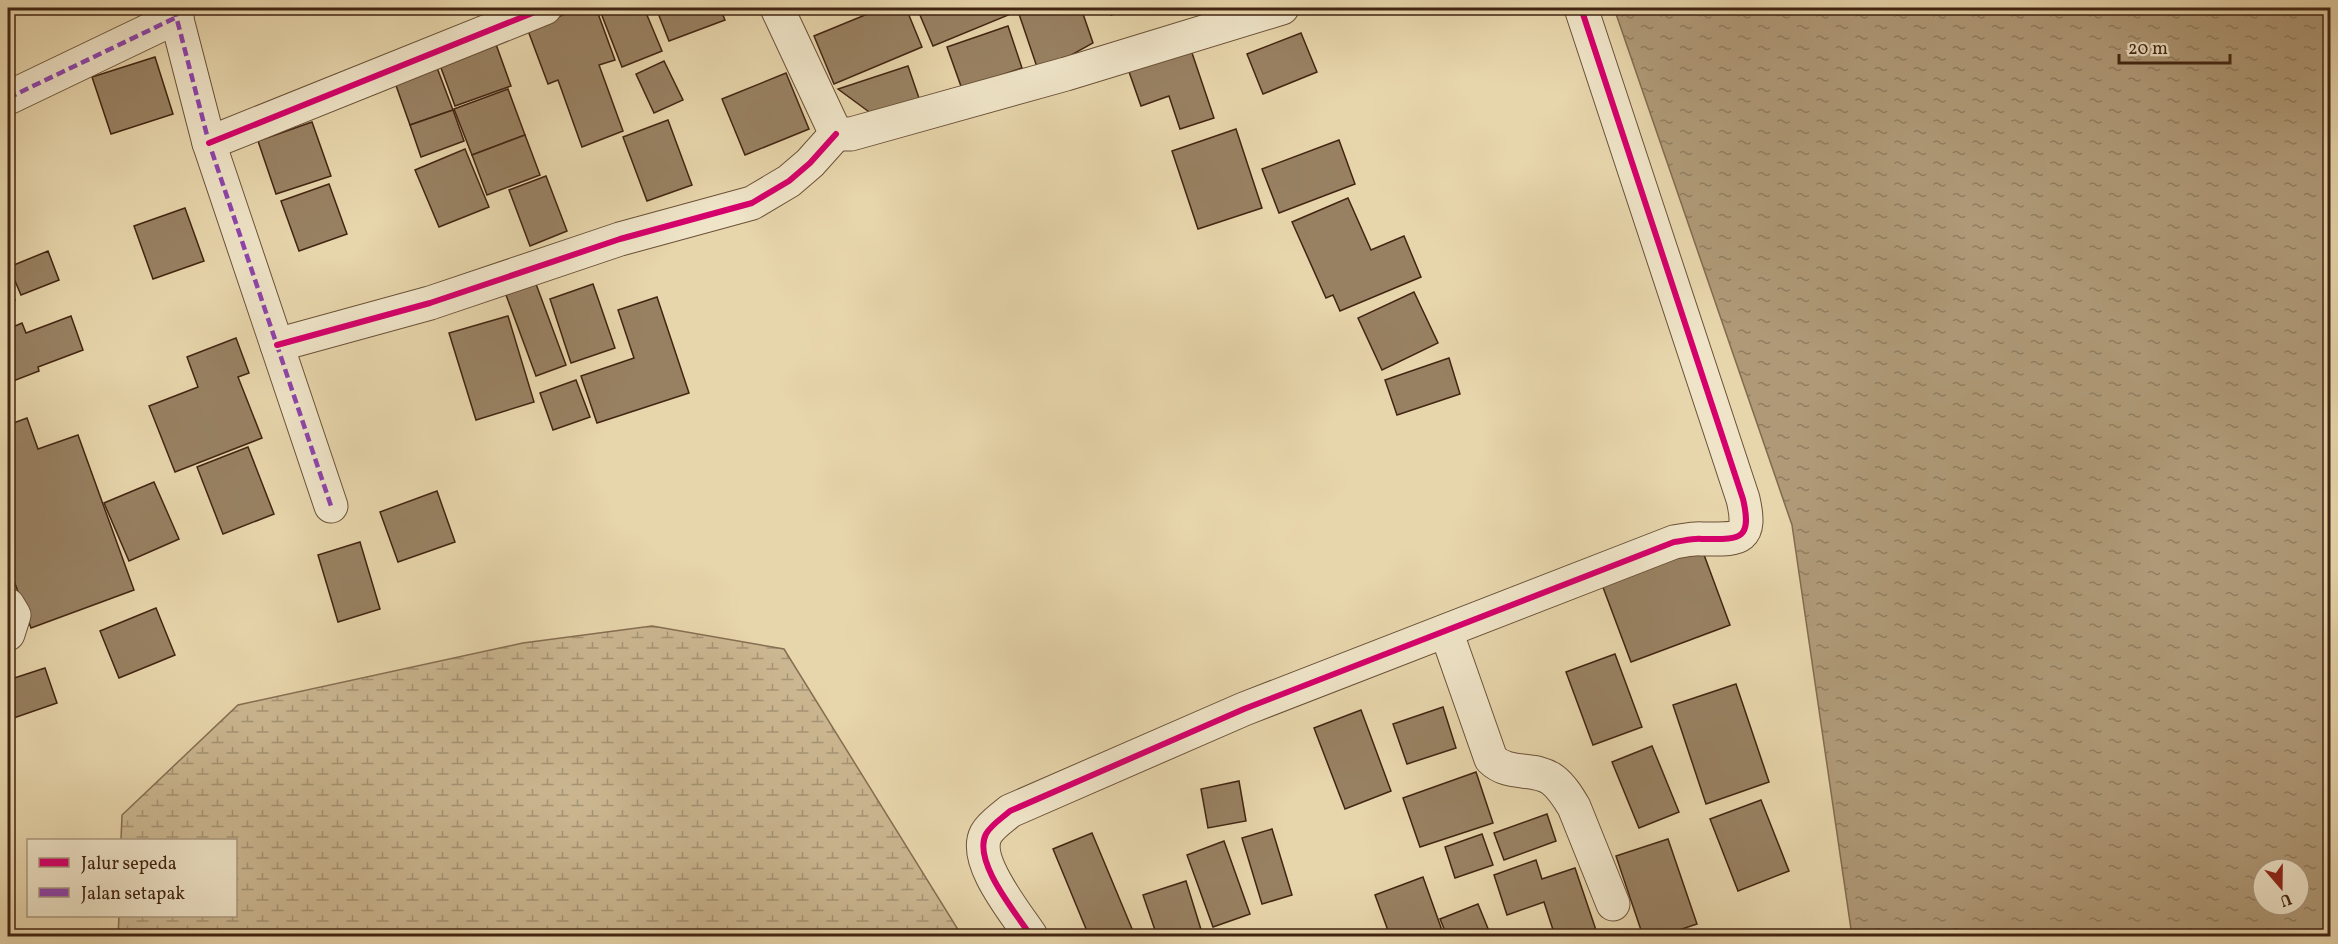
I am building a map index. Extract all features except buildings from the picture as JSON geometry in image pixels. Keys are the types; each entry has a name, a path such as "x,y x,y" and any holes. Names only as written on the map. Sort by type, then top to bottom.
{"street":[{"path":"209,143 545,8"},
{"path":"777,8 836,134"},
{"path":"277,345 430,303 620,239 752,203 789,181 810,163 836,134 860,133 1066,75 1282,8"},
{"path":"1031,936 987,867 983,853 986,834 1010,811 1244,709 1674,542 1700,538 1723,541 1740,535 1745,529 1748,519 1743,499 1581,8"},
{"path":"8,98 176,12 209,143 331,506"},
{"path":"8,605 14,615 8,634"},
{"path":"1446,631 1491,759 1504,770 1526,771 1552,779 1567,795 1574,807 1612,904"}],"green space":[{"path":"652,626 784,649 962,936 118,936 119,917 237,917 237,839 121,839 122,815 238,705 523,643"}],"water":[{"path":"1614,8 2330,8 2330,936 1852,936 1792,525"}],"marked path":[{"path":"174,8 209,143 331,506"},
{"path":"8,98 177,17"}],"cycle path":[{"path":"209,143 545,8"},
{"path":"1031,936 1006,901 985,858 983,845 986,834 1010,811 1244,709 1674,542 1733,538 1744,531 1746,513 1743,499 1581,8"},
{"path":"277,345 430,303 620,239 752,203 789,181 810,163 836,134"}]}
